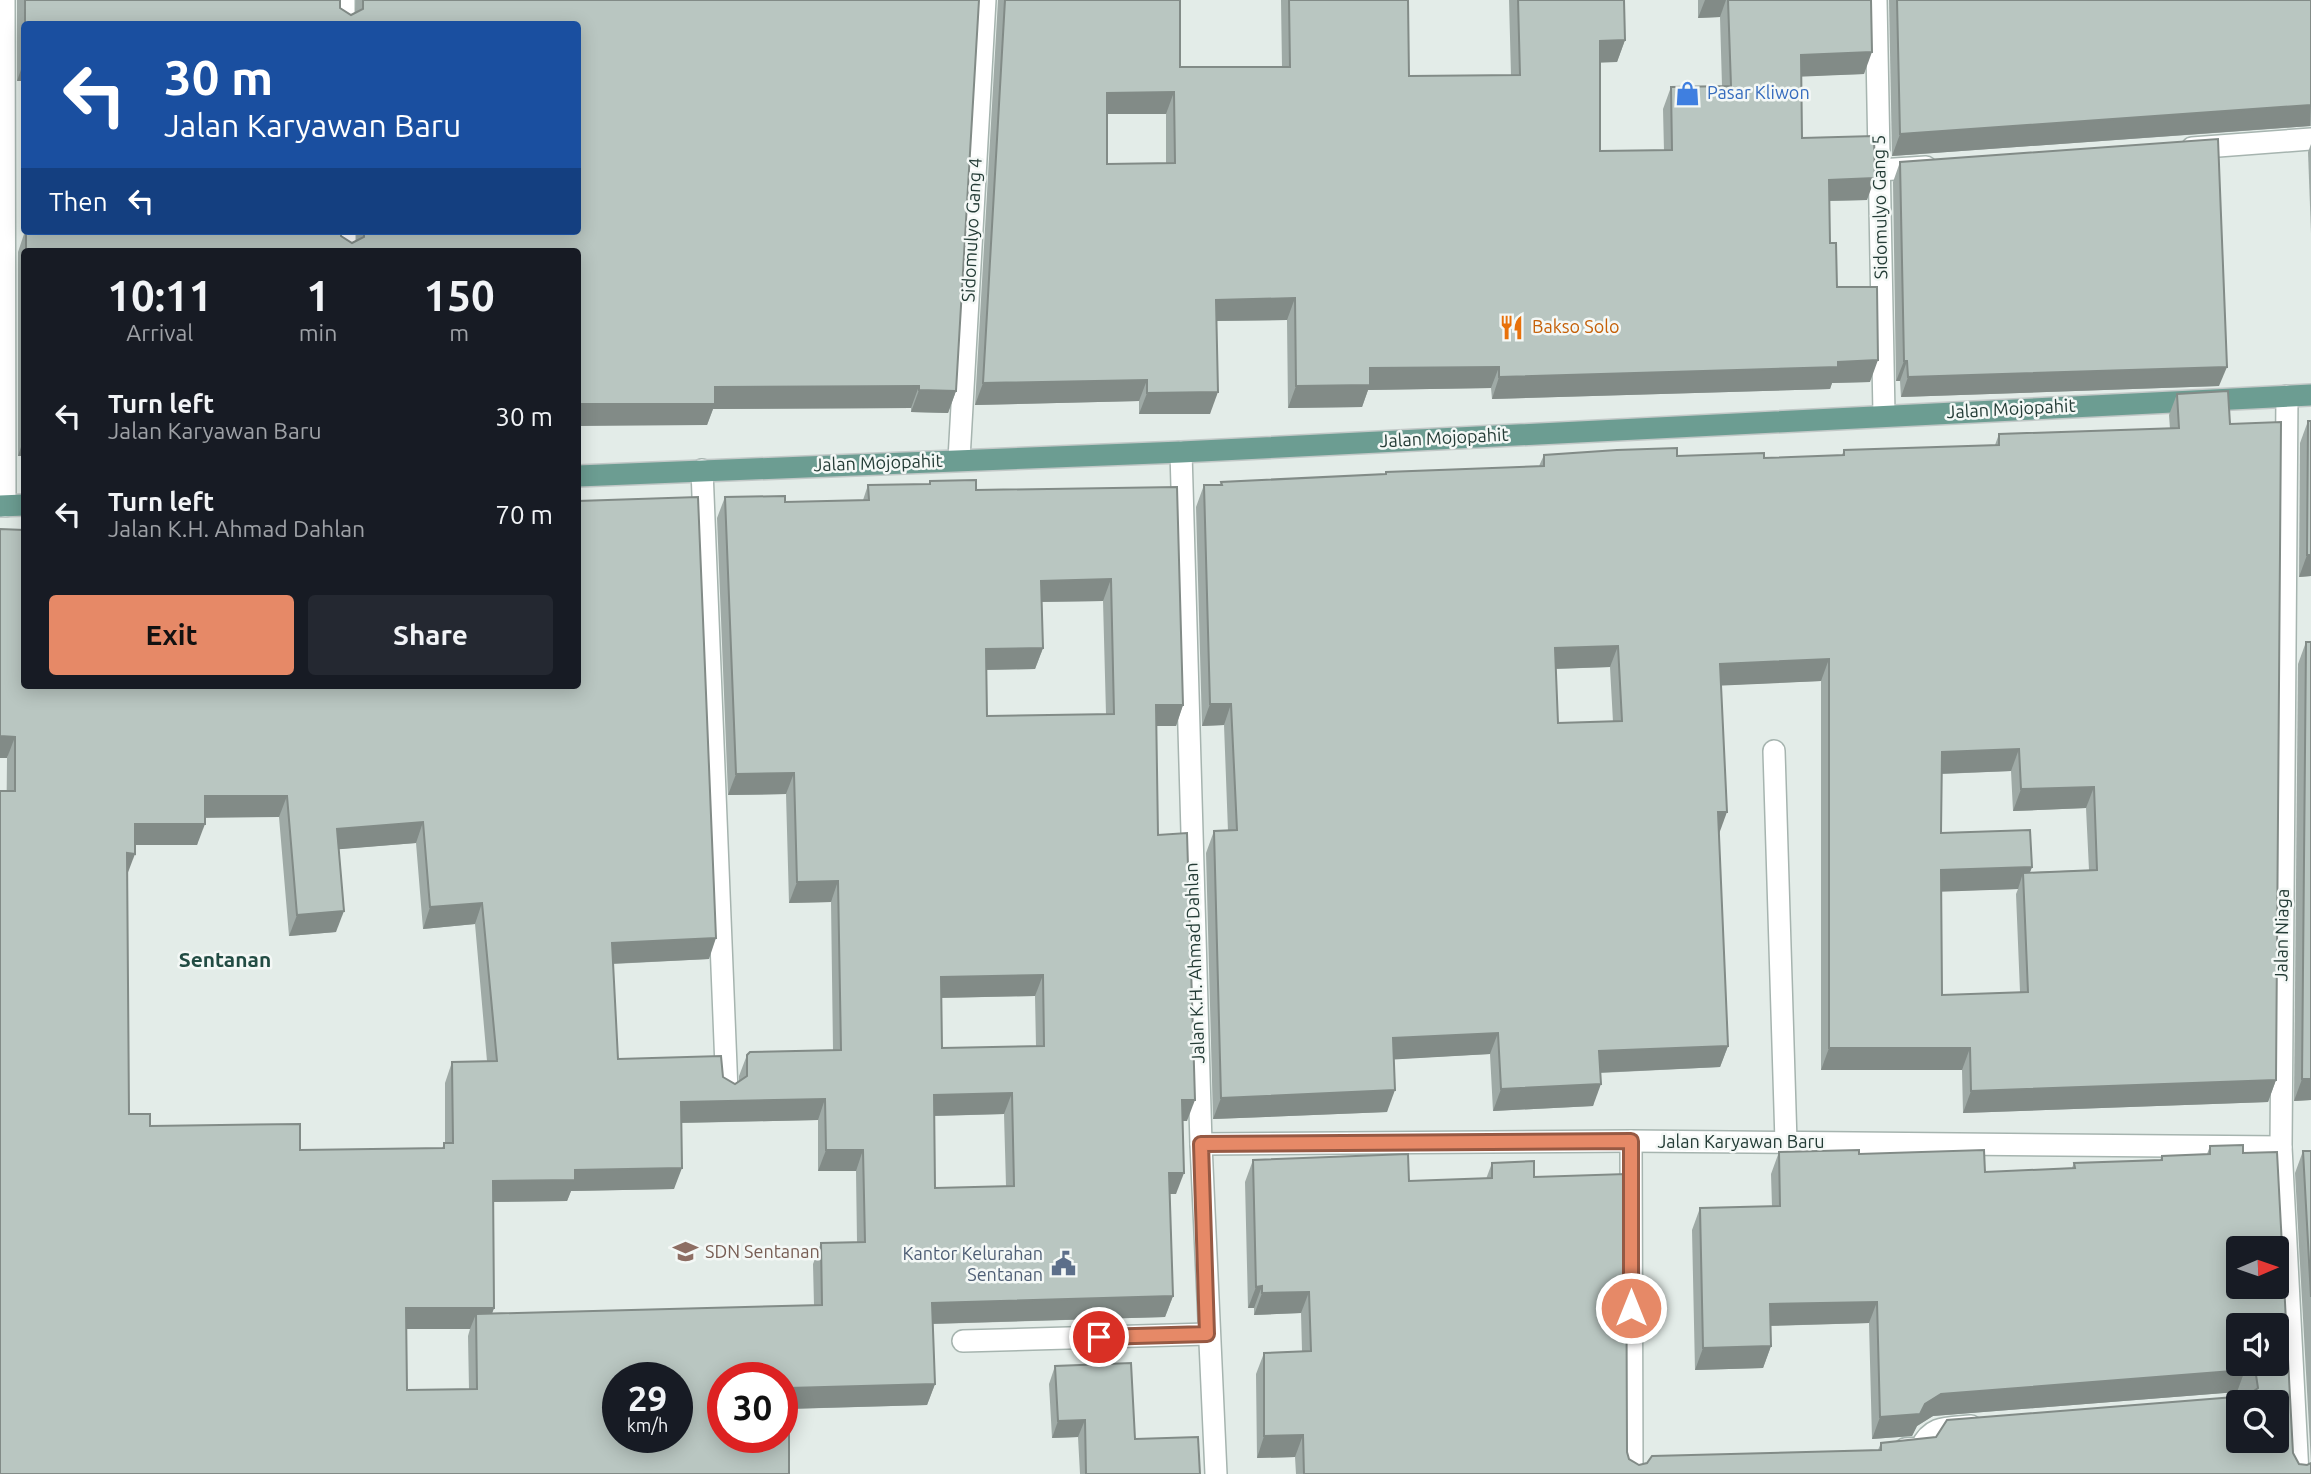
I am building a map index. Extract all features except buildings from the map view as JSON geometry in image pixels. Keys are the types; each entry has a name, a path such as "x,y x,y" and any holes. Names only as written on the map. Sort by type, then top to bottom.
{"main road":[{"name":"Jalan Mojopahit","path":"581,477 959,459 1181,452 1884,414 2311,395"}],"street":[{"path":"4,0 10,505"},
{"path":"344,0 344,21"},
{"name":"Sidomulyo Gang 4","path":"959,459 985,0"},
{"name":"Sidomulyo Gang 5","path":"1876,0 1884,414"},
{"path":"2172,149 2311,139"},
{"path":"1879,170 1949,165"},
{"name":"Jalan Niaga","path":"2285,1390 2281,1147 2287,396"},
{"name":"Jalan K.H. Ahmad Dahlan","path":"1181,452 1207,1334 1216,1474"},
{"path":"702,470 727,1092"},
{"path":"1774,751 1786,1142"},
{"path":"1631,1141 1632,1474"},
{"name":"Jalan Karyawan Baru","path":"1201,1144 1631,1141 2281,1147"},
{"path":"963,1341 1207,1334"},
{"name":"Jalan Niaga","path":"2289,1423 2298,1474"},
{"path":"1881,1451 1921,1448 1926,1436 1934,1429 1989,1425"}],"place":[{"name":"Pasar Kliwon","path":"1687,93"},
{"name":"Bakso Solo","path":"1512,327"},
{"name":"SDN Sentanan","path":"685,1252"},
{"name":"Kantor Kelurahan Sentanan","path":"1063,1264"}],"district":[{"name":"Sentanan","path":"225,960"}],"route":[{"path":"1099,1337 1207,1334 1201,1144 1631,1141 1631,1308"}]}
